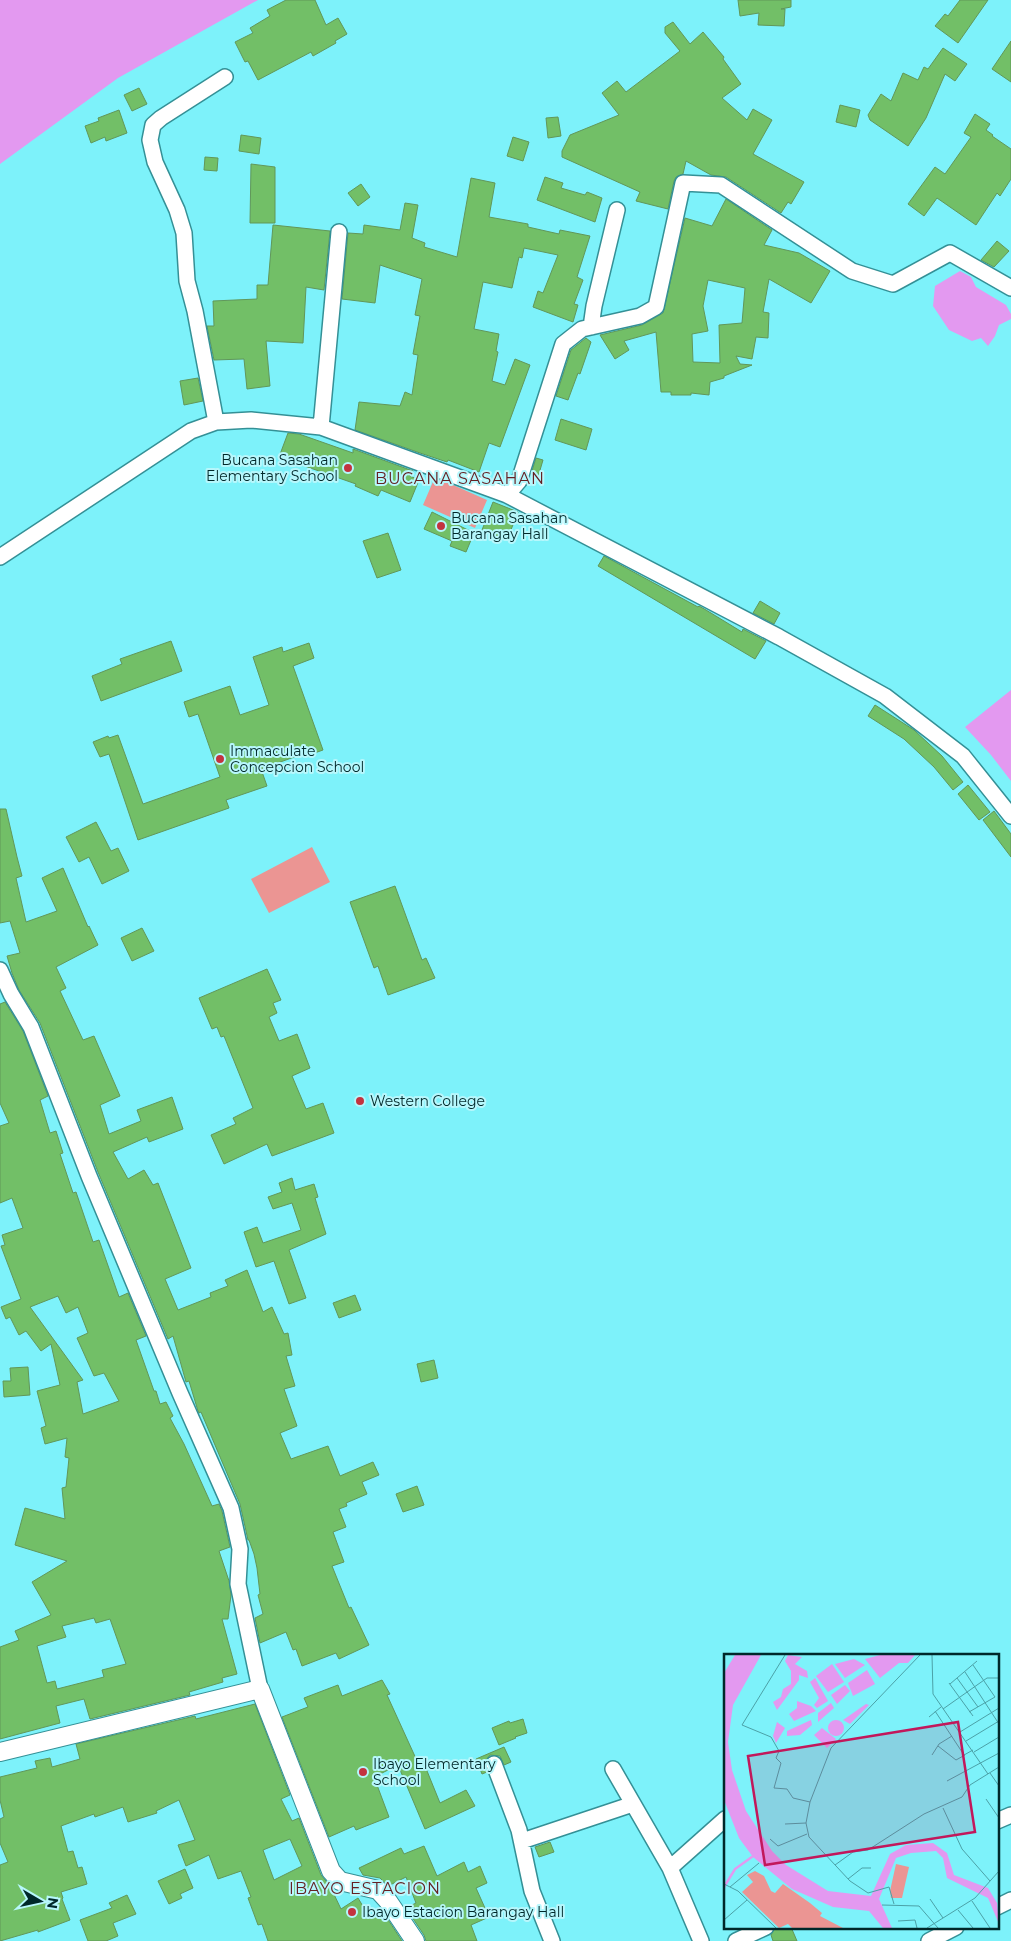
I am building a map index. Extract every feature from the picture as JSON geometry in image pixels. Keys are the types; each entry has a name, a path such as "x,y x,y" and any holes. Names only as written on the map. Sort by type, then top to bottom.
{"street":[{"path":"216,422 195,311 187,281 184,233 177,210 155,162 150,140 153,125 161,118 225,77"},
{"path":"507,495 519,481 563,344 582,329 640,316 656,306 683,183 721,185 852,271 893,284 950,253 1011,288"},
{"path":"591,327 594,306 617,210"},
{"path":"321,427 339,232"},
{"path":"0,557 191,431 216,422 251,420 321,427 507,495 779,638 884,696 964,756 1011,816"},
{"path":"0,970 11,994 32,1026 89,1176 180,1393 231,1508 240,1549 238,1584 260,1689 331,1871 340,1881 378,1890 388,1901 415,1941"},
{"path":"0,1752 260,1689"},
{"path":"494,1764 522,1841 532,1891 552,1941"},
{"path":"613,1769 670,1868 701,1941"},
{"path":"522,1841 634,1804"},
{"path":"998,1821 1011,1815"},
{"path":"670,1868 724,1820"},
{"path":"998,1906 1011,1900"},
{"path":"736,1941 764,1928"},
{"path":"929,1941 954,1928"}],"shaded area":[{"path":"0,0 258,0 118,78 0,164"},
{"path":"960,271 971,277 976,287 1006,305 1011,314 1011,319 999,325 995,336 988,346 981,338 972,341 949,330 933,306 935,286"},
{"path":"435,477 487,500 475,528 423,505"},
{"path":"1011,690 1011,781 991,755 965,727"},
{"path":"312,847 330,882 269,913 251,879"}],"building":[{"path":"286,0 315,0 326,25 338,18 347,34 335,41 336,43 313,56 311,52 258,80 248,61 245,62 235,42 253,33 250,28 270,16 267,10"},
{"path":"738,0 791,0 791,7 781,9 785,9 784,26 758,25 759,13 740,16"},
{"path":"960,0 988,0 958,43 935,26 945,14 948,16"},
{"path":"673,22 690,44 703,32 724,57 723,59 741,84 722,98 747,120 753,109 772,120 753,154 804,182 791,204 788,202 781,213 726,177 711,175 686,161 683,174 676,177 674,181 668,209 636,201 640,192 562,157 562,151 570,135 619,115 602,93 617,81 626,92 680,51 665,33 665,27"},
{"path":"1011,41 1011,82 992,69"},
{"path":"943,48 967,64 955,81 945,74 926,118 908,146 870,120 868,115 881,94 891,101 903,73 918,80 924,67 928,69"},
{"path":"139,88 147,104 132,111 124,95"},
{"path":"840,105 860,110 856,127 836,122"},
{"path":"119,110 127,133 106,141 105,137 91,143 85,126 99,121 98,118"},
{"path":"975,114 990,124 986,130 992,136 1011,149 1011,179 1000,196 997,193 976,225 937,198 924,216 908,204 935,167 945,174 971,137 964,133"},
{"path":"558,117 561,136 548,138 546,118"},
{"path":"241,135 261,138 259,154 239,151"},
{"path":"513,137 529,142 523,161 507,156"},
{"path":"205,157 218,158 217,171 204,170"},
{"path":"251,164 275,167 275,223 250,223"},
{"path":"545,177 563,183 561,188 585,195 587,192 602,198 595,222 537,200"},
{"path":"471,178 495,183 489,217 528,224 528,227 559,234 560,230 590,236 577,277 583,280 574,304 578,305 573,322 533,307 538,291 543,293 558,255 524,248 522,258 519,257 512,288 483,282 474,329 499,334 496,351 498,352 492,381 505,385 515,359 530,365 500,447 489,443 479,472 355,430 359,402 400,406 405,392 412,395 418,355 413,354 420,316 415,315 422,279 380,265 375,303 342,299 348,233 363,234 364,225 400,230 405,203 418,205 412,238 425,243 424,247 457,257"},
{"path":"361,184 370,197 358,206 348,193"},
{"path":"726,199 772,230 764,245 799,253 830,271 811,303 769,279 763,312 769,313 768,338 756,337 752,359 736,356 740,364 752,365 724,376 724,378 710,382 709,395 691,393 691,395 671,395 671,392 661,392 656,332 624,341 629,350 615,359 600,335 642,325 663,313 685,218 712,226","holes":["708,280 745,288 742,323 719,325 720,363 693,362 692,334 708,331 703,306"]},
{"path":"273,225 330,231 324,290 306,287 303,343 266,341 270,386 247,389 244,359 214,360 207,326 214,326 213,301 257,299 257,285 268,285"},
{"path":"997,241 1009,251 994,267 981,260"},
{"path":"586,338 591,342 580,374 578,373 568,400 556,396 571,350"},
{"path":"198,378 203,401 184,405 180,381"},
{"path":"561,419 592,429 586,450 555,440"},
{"name":"Bucana Sasahan Elementary School","path":"288,433 299,434 353,453 353,449 413,471 410,476 419,480 410,502 381,490 378,496 355,486 356,484 279,457"},
{"path":"536,458 543,460 538,477 531,474"},
{"path":"493,502 518,512 507,540 482,530"},
{"path":"432,512 474,533 466,552 450,546 452,541 424,529"},
{"path":"388,533 401,570 377,578 363,541"},
{"path":"604,556 699,606 742,632 743,629 766,641 755,659 598,566"},
{"path":"760,601 780,613 774,624 753,613"},
{"path":"171,641 182,671 101,701 92,676 122,664 120,659"},
{"path":"309,643 314,658 293,666 323,750 309,755 308,752 261,769 267,786 226,800 229,808 138,840 109,754 100,757 93,742 108,736 109,738 118,735 143,804 220,777 198,714 189,717 184,702 230,686 240,715 269,705 253,657 282,647 283,652"},
{"path":"875,705 914,730 942,756 963,782 953,790 934,767 904,739 868,716"},
{"path":"968,785 990,812 979,820 958,794"},
{"path":"0,809 6,809 22,876 16,878 26,922 57,911 42,878 63,868 88,927 98,945 56,967 66,988 60,991 83,1040 94,1036 120,1096 100,1105 109,1134 141,1121 137,1110 172,1097 183,1129 149,1142 147,1137 113,1152 128,1179 144,1170 153,1185 158,1183 191,1268 165,1279 178,1310 211,1297 210,1293 228,1286 225,1280 247,1270 263,1312 272,1307 284,1334 288,1333 292,1355 286,1356 295,1386 284,1389 297,1426 280,1433 291,1459 328,1446 340,1476 373,1462 379,1475 362,1482 367,1494 346,1503 347,1506 339,1509 346,1527 333,1532 344,1562 332,1566 349,1608 351,1607 369,1645 339,1659 336,1653 302,1666 296,1649 293,1650 286,1632 260,1643 255,1618 263,1614 258,1595 260,1594 257,1568 248,1540 240,1504 201,1412 199,1413 198,1411 189,1381 186,1382 173,1336 168,1339 98,1172 40,1023 19,990 12,973 7,956 20,953 10,921 0,923"},
{"path":"994,811 1011,834 1011,857 983,820"},
{"path":"96,822 111,851 118,848 129,871 102,884 89,857 79,862 66,837"},
{"path":"395,886 422,960 426,958 435,978 388,995 378,966 374,968 350,902"},
{"path":"142,928 154,951 132,961 121,938"},
{"path":"267,969 281,1000 273,1003 277,1013 269,1017 279,1041 297,1034 310,1068 292,1076 306,1109 323,1103 334,1133 272,1156 267,1144 224,1164 211,1135 236,1124 233,1118 253,1108 224,1036 221,1037 217,1027 212,1029 199,998"},
{"path":"5,1002 23,1031 48,1096 40,1100 50,1133 56,1131 63,1153 60,1154 73,1193 76,1192 93,1242 99,1240 119,1297 128,1293 146,1336 136,1340 154,1391 156,1391 160,1404 166,1402 173,1416 170,1418 212,1506 219,1504 222,1511 230,1547 219,1551 229,1581 231,1595 228,1619 222,1619 237,1674 222,1678 223,1682 189,1692 190,1695 90,1719 84,1699 56,1706 60,1723 0,1739 0,1647 19,1640 15,1631 51,1615 32,1582 67,1561 15,1545 25,1508 65,1519 62,1488 66,1487 69,1458 65,1457 67,1438 45,1444 41,1428 46,1426 37,1391 60,1385 51,1344 41,1351 26,1331 19,1335 10,1317 6,1319 1,1307 21,1299 1,1246 5,1245 2,1235 23,1228 12,1198 0,1203 0,1126 9,1123 0,1103 0,1004","holes":["58,1296 66,1313 78,1307 88,1333 77,1338 94,1376 104,1373 119,1401 83,1414 77,1382 83,1380 30,1307","94,1618 96,1623 110,1619 126,1664 102,1670 104,1677 57,1689 55,1681 47,1683 37,1646 66,1637 62,1626"]},
{"path":"292,1178 295,1190 314,1184 318,1197 315,1198 326,1234 289,1250 306,1298 289,1304 274,1261 256,1267 244,1232 257,1227 263,1243 301,1230 292,1203 273,1209 268,1197 282,1192 279,1183"},
{"path":"355,1295 361,1310 339,1318 333,1303"},
{"path":"434,1360 438,1378 421,1382 417,1364"},
{"path":"28,1367 30,1395 4,1397 3,1381 11,1381 10,1368"},
{"path":"417,1486 424,1505 403,1512 396,1494"},
{"name":"Ibayo Elementary School","path":"382,1680 390,1694 387,1695 418,1763 423,1761 440,1803 466,1790 475,1806 425,1829 398,1765 374,1777 389,1817 356,1830 354,1826 329,1837 282,1717 308,1707 304,1698 338,1685 342,1696"},
{"path":"255,1704 290,1795 281,1799 292,1821 299,1818 321,1875 330,1886 341,1909 358,1898 370,1918 383,1912 402,1941 268,1941 262,1924 258,1925 248,1898 251,1897 241,1871 218,1879 209,1855 186,1866 178,1845 195,1840 179,1800 156,1811 157,1813 128,1822 123,1807 95,1817 94,1814 61,1826 68,1852 73,1851 78,1868 82,1867 87,1884 61,1892 70,1920 38,1932 38,1930 0,1941 0,1865 8,1862 0,1843 0,1819 4,1817 0,1800 0,1777 37,1768 35,1761 50,1758 52,1767 80,1759 76,1744 195,1716 196,1719","holes":["290,1839 302,1866 274,1880 263,1850"]},
{"path":"523,1719 527,1733 499,1745 492,1728 509,1721 510,1723"},
{"path":"504,1747 511,1762 504,1765 500,1756 490,1755 485,1762 487,1772 482,1774 476,1759"},
{"path":"550,1842 554,1852 539,1857 535,1847"},
{"path":"424,1846 437,1876 464,1862 468,1872 480,1866 487,1883 476,1888 489,1917 471,1925 477,1941 426,1941 410,1914 413,1913 410,1906 416,1903 406,1877 388,1886 380,1878 363,1875 359,1868 401,1848 404,1854"},
{"path":"185,1869 193,1888 180,1894 182,1898 169,1904 158,1881"},
{"path":"127,1895 136,1914 113,1923 118,1936 106,1941 88,1941 80,1920 112,1908 109,1903"},
{"path":"774,1928 791,1928 797,1941 773,1941 771,1935"}],"place":[{"name":"Bucana Sasahan Elementary School","path":"348,468"},
{"name":"Bucana Sasahan Barangay Hall","path":"441,526"},
{"name":"Immaculate Concepcion School","path":"220,759"},
{"name":"Western College","path":"360,1101"},
{"name":"Ibayo Elementary School","path":"363,1772"},
{"name":"Ibayo Estacion Barangay Hall","path":"352,1912"}],"district":[{"name":"BUCANA SASAHAN","path":"460,478"},
{"name":"IBAYO ESTACION","path":"365,1888"}]}
